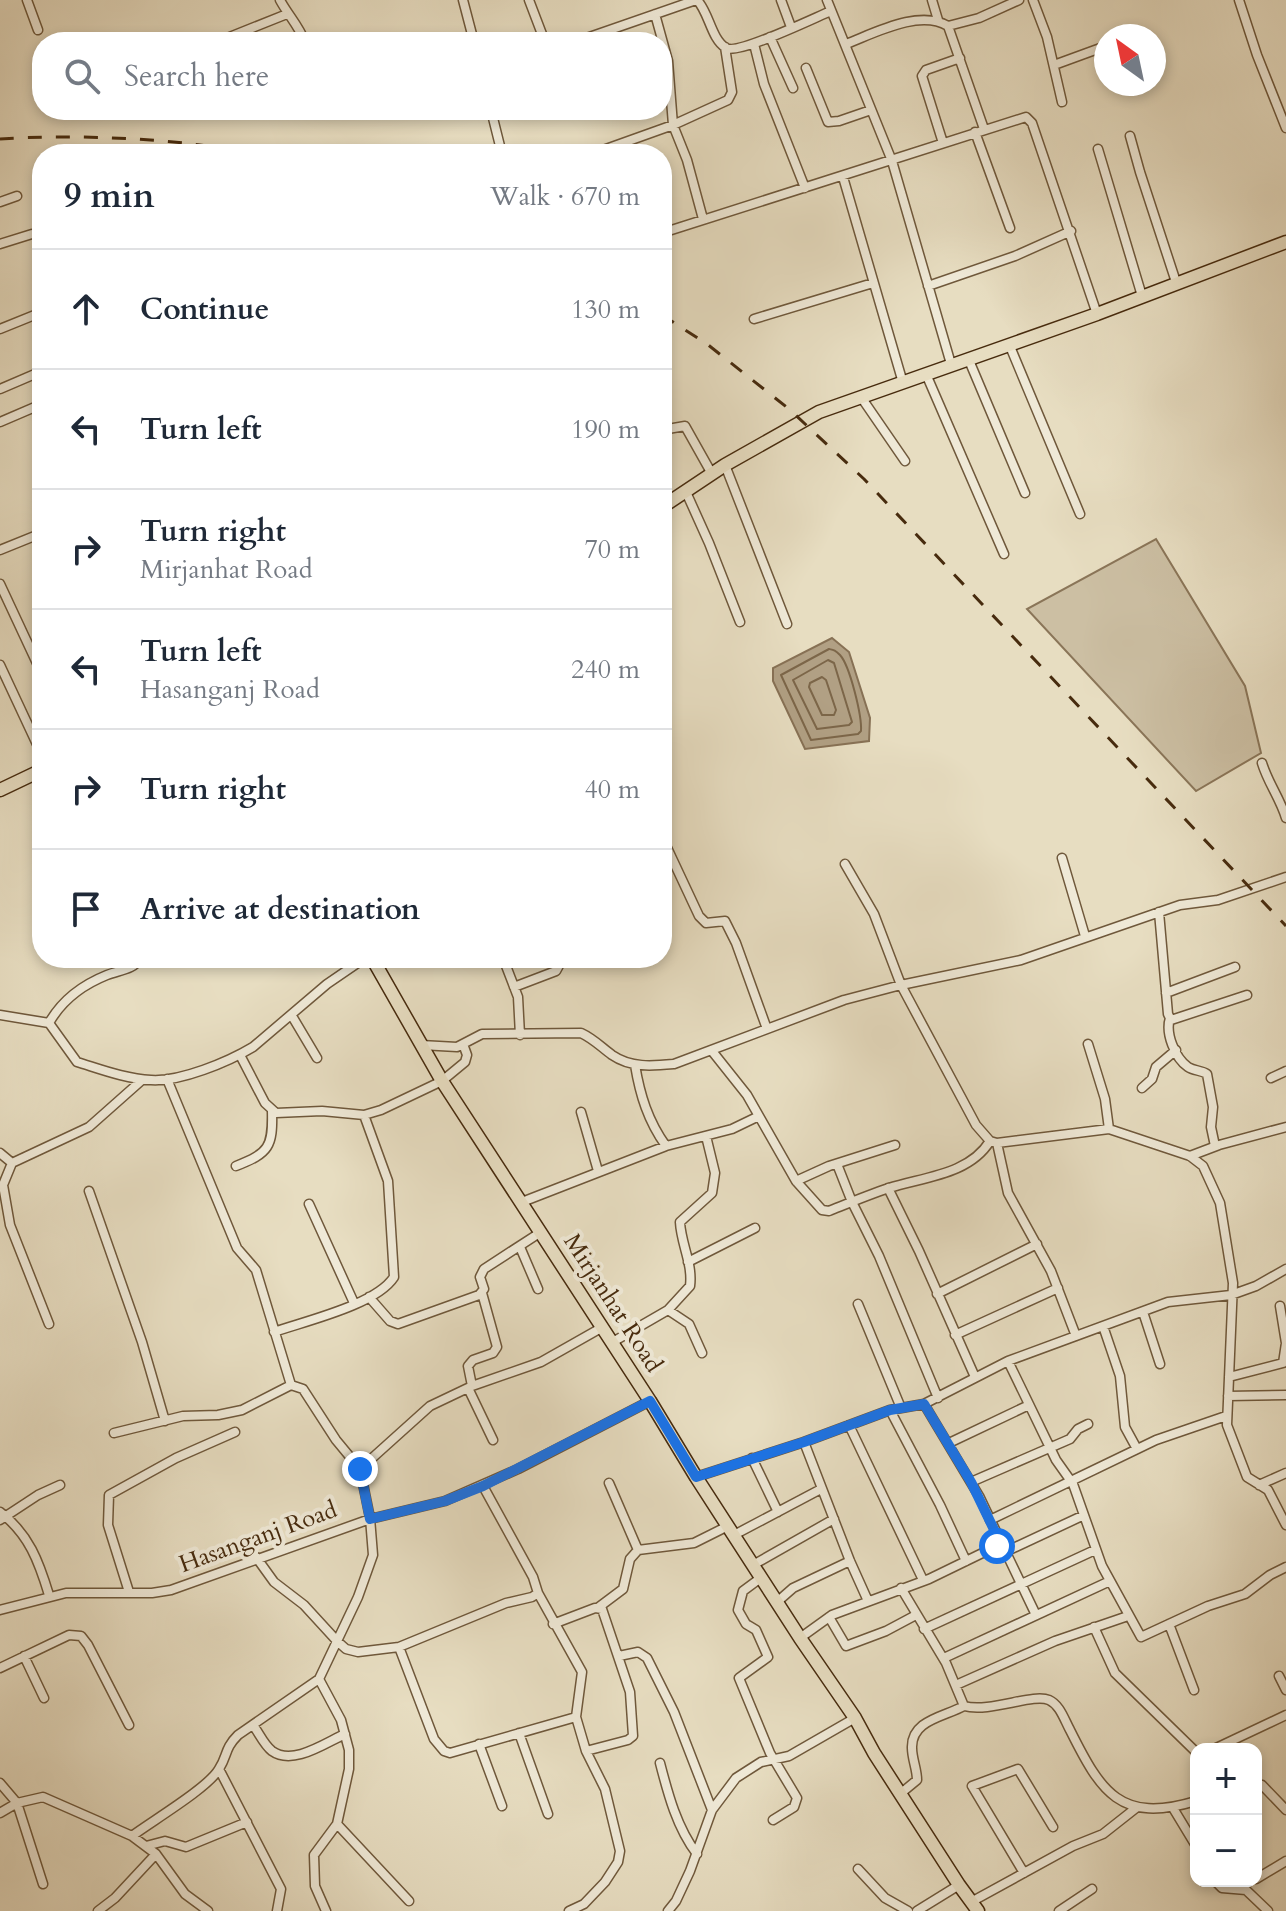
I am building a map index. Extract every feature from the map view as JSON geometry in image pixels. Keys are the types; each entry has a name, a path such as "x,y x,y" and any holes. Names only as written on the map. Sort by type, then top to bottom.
{"main road":[{"path":"672,501 800,421 1286,242"},
{"path":"0,790 32,775"},
{"name":"Mirjanhat Road","path":"378,968 442,1081 974,1906"}],"street":[{"path":"27,0 38,30"},
{"path":"280,0 300,32"},
{"path":"463,0 471,32"},
{"path":"529,0 541,32"},
{"path":"604,32 696,0 725,47 732,96 673,125 620,144"},
{"path":"781,0 791,27"},
{"path":"827,0 892,161 951,364"},
{"path":"932,0 938,20"},
{"path":"948,26 979,18 1019,0"},
{"path":"1033,0 1054,65 1062,102"},
{"path":"1239,0 1286,128"},
{"path":"725,47 737,50 831,11"},
{"path":"242,32 287,14"},
{"path":"655,14 660,32"},
{"path":"846,44 898,25 938,20 948,26 1010,228"},
{"path":"770,37 793,88"},
{"path":"754,44 764,84 805,188"},
{"path":"1054,65 1094,50"},
{"path":"943,143 922,76 926,70 960,58"},
{"path":"806,68 828,122 871,110"},
{"path":"672,112 673,125 687,160 703,219"},
{"path":"672,230 1026,117 1071,231 1097,314"},
{"path":"494,120 500,144"},
{"path":"1130,136 1176,282"},
{"path":"1098,149 1142,296"},
{"path":"843,177 903,383"},
{"path":"0,202 17,196"},
{"path":"928,286 1015,256 1071,231"},
{"path":"0,244 32,234"},
{"path":"754,319 873,283"},
{"path":"0,329 32,316"},
{"path":"1009,344 1080,514"},
{"path":"968,358 1025,493"},
{"path":"926,374 1004,554"},
{"path":"0,389 32,375"},
{"path":"861,397 905,461"},
{"path":"0,422 32,408"},
{"path":"672,428 685,426 712,474"},
{"path":"725,465 787,624"},
{"path":"686,492 740,622"},
{"path":"0,550 32,537"},
{"path":"0,584 32,653"},
{"path":"0,665 32,734"},
{"path":"1262,763 1286,818"},
{"path":"672,858 699,916 706,923 725,921 767,1029"},
{"path":"1062,858 1085,936"},
{"path":"845,864 874,914 901,985 976,1125 994,1142 1008,1193 1058,1288 1076,1336"},
{"path":"420,1045 452,1048 482,1034 581,1033 592,1038 615,1058 635,1065 674,1064 825,1006 901,985 1021,960 1180,905 1218,900 1286,877"},
{"path":"1159,912 1170,1018 1167,1029 1188,1067 1207,1074 1215,1146"},
{"path":"1166,993 1235,967"},
{"path":"49,1023 59,1005 80,989 128,968"},
{"path":"0,1015 49,1023 77,1062 142,1080 167,1079 190,1074 240,1055 265,1039 327,984 350,968"},
{"path":"507,968 519,1004 520,1035"},
{"path":"514,987 558,968"},
{"path":"1170,1018 1175,1021 1247,995"},
{"path":"292,1016 317,1058"},
{"path":"272,1111 281,1114 322,1111 364,1115 414,1097 442,1081 465,1062 467,1055 463,1044"},
{"path":"1088,1044 1105,1099 1109,1129"},
{"path":"1142,1088 1152,1079 1156,1067 1176,1050"},
{"path":"712,1051 747,1095 796,1181 822,1210 829,1211 888,1188 938,1177 973,1159 994,1142 1109,1129 1190,1156 1203,1166 1220,1203 1232,1274 1226,1416 1247,1477 1268,1490 1285,1520"},
{"path":"236,1166 259,1157 266,1150 271,1137 272,1111 240,1055"},
{"path":"635,1065 639,1090 649,1117 666,1146"},
{"path":"1271,1078 1286,1071"},
{"path":"167,1079 237,1248 256,1270 291,1385"},
{"path":"49,1324 10,1225 2,1186 12,1163 89,1127 142,1080"},
{"path":"581,1112 598,1171"},
{"path":"274,1332 369,1297 389,1284 394,1273 388,1219 388,1181 364,1115"},
{"path":"522,1202 666,1146 732,1129 759,1116"},
{"path":"1190,1156 1286,1127"},
{"path":"611,1343 668,1310 690,1286 688,1262 681,1239 681,1219 709,1198 713,1189 715,1173 706,1136"},
{"path":"796,1181 895,1145"},
{"path":"0,1153 12,1163"},
{"path":"837,1164 938,1398"},
{"path":"888,1188 975,1377"},
{"path":"89,1191 142,1342 165,1421"},
{"path":"309,1204 354,1303"},
{"path":"688,1262 755,1228"},
{"path":"493,1440 470,1387 468,1366 473,1360 493,1353 497,1347 480,1277 484,1269 541,1232"},
{"path":"937,1294 1037,1244"},
{"path":"520,1247 538,1289"},
{"path":"696,1477 890,1410 924,1404 1008,1361 1175,1300 1231,1295 1256,1286 1286,1269"},
{"path":"955,1335 1058,1288"},
{"path":"369,1297 390,1321 398,1324 482,1293"},
{"path":"858,1304 901,1408"},
{"path":"1229,1377 1283,1363 1286,1343 1280,1306"},
{"path":"668,1310 689,1324 702,1353"},
{"path":"1143,1312 1160,1364"},
{"path":"1103,1326 1120,1376 1125,1427 1137,1449"},
{"path":"360,1469 422,1412 470,1387 541,1362 601,1328"},
{"path":"1008,1361 1050,1448 1071,1481 1095,1550 1141,1637 1208,1606 1250,1592 1270,1575 1286,1567"},
{"path":"114,1433 183,1416 218,1415 242,1410 291,1385 303,1389 336,1440 360,1469 370,1519 373,1555 358,1597 319,1679 227,1746 219,1769 192,1794 132,1836"},
{"path":"1228,1396 1286,1395"},
{"name":"Hasanganj Road","path":"0,1610 49,1595 171,1590 256,1557 370,1519 445,1501 483,1486 650,1401"},
{"path":"924,1404 971,1482 1036,1615"},
{"path":"949,1443 1029,1405"},
{"path":"890,1410 966,1561"},
{"path":"990,1520 1137,1449 1226,1416"},
{"path":"971,1482 1070,1439 1078,1429 1088,1424"},
{"path":"849,1425 923,1580"},
{"path":"129,1592 108,1525 109,1495 176,1458 235,1432"},
{"path":"804,1442 868,1601"},
{"path":"752,1458 778,1512"},
{"path":"1259,1485 1286,1473"},
{"path":"609,1483 638,1550"},
{"path":"2,1516 60,1485"},
{"path":"483,1486 529,1569 553,1624 582,1672 576,1717 586,1751 605,1789 620,1851 618,1862 587,1908 569,1911"},
{"path":"553,1624 599,1607 623,1589 630,1559 638,1550 694,1543 778,1512 821,1489"},
{"path":"2,1516 14,1521 32,1547 49,1595"},
{"path":"800,1638 829,1617 1082,1516"},
{"path":"753,1565 834,1519"},
{"path":"924,1629 1095,1550"},
{"path":"256,1557 274,1582 304,1605 337,1641 346,1649 358,1652 399,1647 493,1607 538,1593"},
{"path":"777,1602 793,1588 850,1561"},
{"path":"762,1577 743,1591 738,1610 746,1624 756,1630 768,1657 739,1678 774,1760 795,1794 797,1803 773,1820"},
{"path":"944,1658 1110,1581"},
{"path":"901,1588 944,1658 964,1706"},
{"path":"586,1751 633,1736 630,1692 599,1607"},
{"path":"829,1617 846,1646 886,1631 916,1615"},
{"path":"956,1685 1055,1641 1128,1616"},
{"path":"1169,1624 1194,1690"},
{"path":"1094,1627 1115,1673 1190,1746"},
{"path":"0,1668 69,1635 81,1636 129,1725"},
{"path":"399,1647 439,1747 450,1753 576,1717"},
{"path":"619,1656 638,1652 647,1658 674,1712 712,1810"},
{"path":"24,1656 44,1698"},
{"path":"1279,1676 1286,1690"},
{"path":"319,1679 341,1720 349,1769 337,1824 314,1855 315,1886 326,1911"},
{"path":"900,1794 917,1780 912,1750 914,1732 923,1724 964,1706 998,1707 1040,1698 1052,1702 1059,1709 1100,1785 1136,1808 1159,1811 1190,1803"},
{"path":"1240,1743 1248,1732 1286,1715"},
{"path":"668,1911 676,1901 712,1810 723,1791 742,1772 761,1762 789,1756 855,1718"},
{"path":"253,1725 268,1747 285,1756 305,1752 345,1734"},
{"path":"519,1733 548,1814"},
{"path":"479,1744 502,1806"},
{"path":"660,1763 686,1839 697,1854"},
{"path":"219,1769 281,1889 277,1911"},
{"path":"1024,1873 972,1786 1018,1769 1053,1827"},
{"path":"0,1783 17,1803 43,1884"},
{"path":"1262,1787 1286,1810"},
{"path":"0,1813 17,1803 43,1797 58,1801 132,1836 146,1846 156,1854 185,1894 208,1911"},
{"path":"974,1906 1024,1873 1073,1846 1103,1834 1136,1808"},
{"path":"1173,1808 1190,1836"},
{"path":"146,1846 160,1841 186,1847 247,1822"},
{"path":"337,1824 409,1901"},
{"path":"98,1911 115,1898 156,1854"},
{"path":"1262,1875 1286,1861"},
{"path":"858,1869 885,1898 908,1911"},
{"path":"917,1911 959,1885"},
{"path":"1221,1887 1241,1888 1268,1911"},
{"path":"1059,1911 1092,1889"}],"shaded area":[{"path":"1156,539 1245,686 1261,753 1196,791 1027,609"}],"water":[{"path":"832,638 849,652 870,718 869,741 805,749 773,681 773,668"}],"railway":[{"path":"0,139 61,137 194,144"},
{"path":"672,321 707,344 789,409 864,479 1286,926"}],"route":[{"path":"360,1469 370,1519 445,1501 483,1486 650,1401 696,1477 890,1410 924,1404 979,1496 1001,1544 997,1546"}]}
